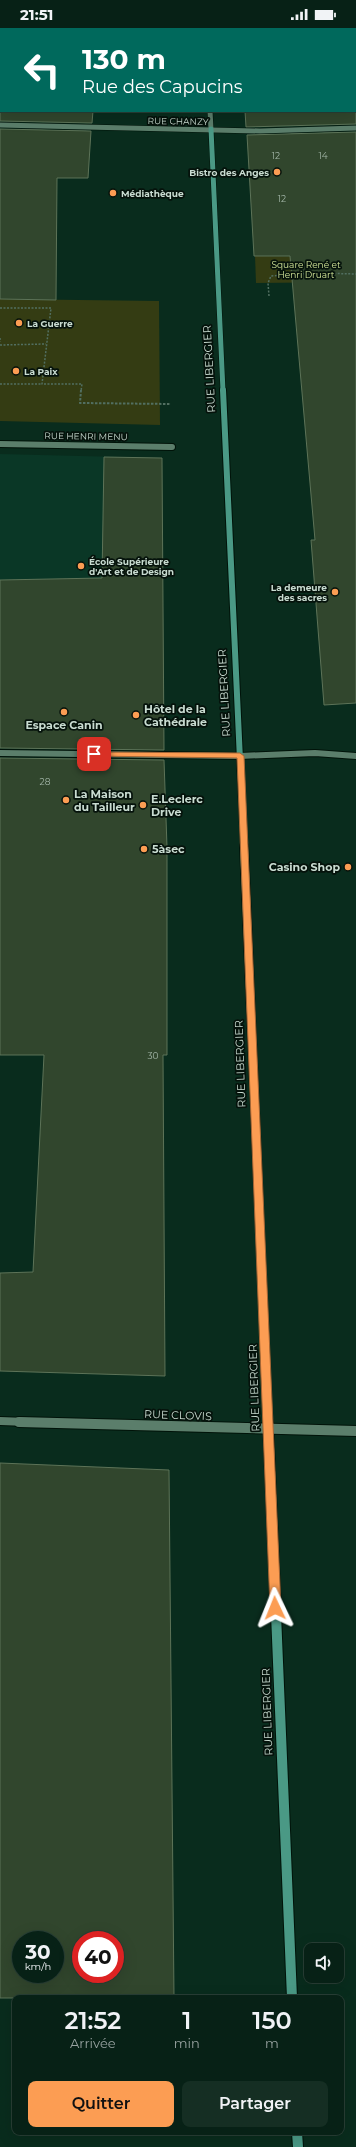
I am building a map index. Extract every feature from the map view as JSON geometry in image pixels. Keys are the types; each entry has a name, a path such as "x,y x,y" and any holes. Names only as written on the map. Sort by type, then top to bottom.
{"street":[{"path":"210,112 211,129"},
{"name":"RUE CHANZY","path":"0,125 260,131 356,128"},
{"name":"RUE LIBERGIER","path":"211,129 240,756 292,1995"},
{"name":"RUE HENRI MENU","path":"0,444 172,447"},
{"path":"0,753 240,756 315,753 356,756"},
{"name":"RUE CLOVIS","path":"0,1421 268,1430 356,1431"},
{"path":"297,2135 298,2147"}],"path":[{"path":"269,296 268,283 272,276 314,273 356,274"},
{"path":"0,308 51,308 42,384"},
{"path":"0,338 0,343 46,344"},
{"path":"0,384 82,384 80,403 172,404"}],"shaded area":[{"name":"École Supérieure d'Art et de Design","path":"0,454 161,458 162,609 0,612"}],"green space":[{"name":"Square René et Henri Druart","path":"255,256 356,257 356,282 256,283"},
{"path":"0,299 159,301 160,425 0,421"}],"building":[{"path":"0,112 93,112 92,123 0,121"},
{"path":"245,112 356,112 356,124 246,127"},
{"path":"0,129 91,131 88,178 57,178 56,300 0,299"},
{"path":"356,132 356,703 324,705 311,540 315,540 290,256 254,256 247,135"},
{"path":"104,457 162,458 164,750 0,748 0,580 102,578"},
{"path":"0,758 164,760 167,847 167,1055 163,1055 165,1376 0,1371 0,1273 33,1272 44,1055 0,1055"},
{"path":"0,1463 169,1470 174,1995 12,1995 12,1998 0,1998"}],"place":[{"name":"Bistro des Anges","path":"277,172"},
{"name":"Médiathèque","path":"113,193"},
{"name":"La Guerre","path":"19,323"},
{"name":"La Paix","path":"16,371"},
{"name":"École Supérieure d'Art et de Design","path":"81,566"},
{"name":"La demeure des sacres","path":"335,592"},
{"name":"Espace Canin","path":"64,712"},
{"name":"Hôtel de la Cathédrale","path":"136,715"},
{"name":"La Maison du Tailleur","path":"66,800"},
{"name":"E.Leclerc Drive","path":"143,805"},
{"name":"5àsec","path":"144,849"},
{"name":"Casino Shop","path":"348,867"}],"route":[{"path":"94,754 240,756 268,1430 272,1491 275,1608"}]}
